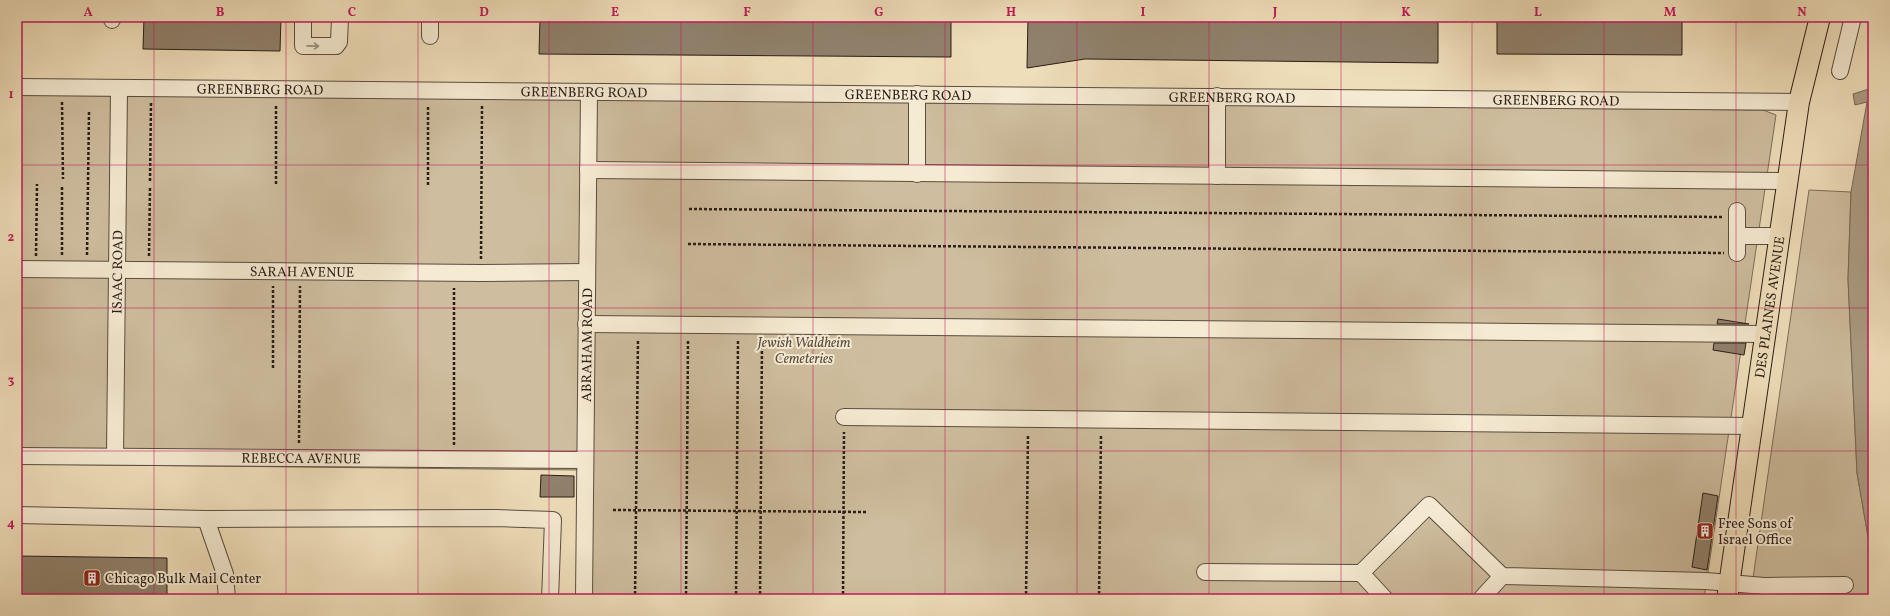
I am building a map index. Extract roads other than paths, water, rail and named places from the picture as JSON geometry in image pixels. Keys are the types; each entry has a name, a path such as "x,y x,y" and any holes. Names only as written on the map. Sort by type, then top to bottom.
{"main road":[{"name":"DES PLAINES AVENUE","path":"1728,591 1800,102 1820,17"}],"lane":[{"path":"303,17 303,46 336,46 339,42 340,17"},
{"path":"430,17 430,36"},
{"path":"1840,71 1853,17"},
{"name":"GREENBERG ROAD","path":"17,87 1800,102"},
{"name":"ISAAC ROAD","path":"115,456 119,88"},
{"name":"ABRAHAM ROAD","path":"584,599 589,92"},
{"path":"917,94 917,174"},
{"path":"1216,176 1217,96"},
{"path":"588,170 1788,181"},
{"path":"1737,214 1737,253"},
{"path":"1737,236 1780,236"},
{"name":"SARAH AVENUE","path":"17,270 481,273 587,272"},
{"path":"586,324 1766,334"},
{"path":"844,417 1752,426"},
{"name":"REBECCA AVENUE","path":"17,456 585,460"},
{"path":"1205,572 1361,573 1429,505 1502,576 1706,581 1728,591 1763,592 1845,585"},
{"path":"17,515 206,519 496,518 553,520 550,599"},
{"path":"206,519 225,574 227,599"},
{"path":"1361,573 1385,599"},
{"path":"1481,599 1502,576"}],"place":[{"name":"Free Sons of Israel Office","path":"1705,531"},
{"name":"Chicago Bulk Mail Center","path":"92,578"}],"park label":[{"name":"Jewish Waldheim Cemeteries","path":"804,350"}]}
